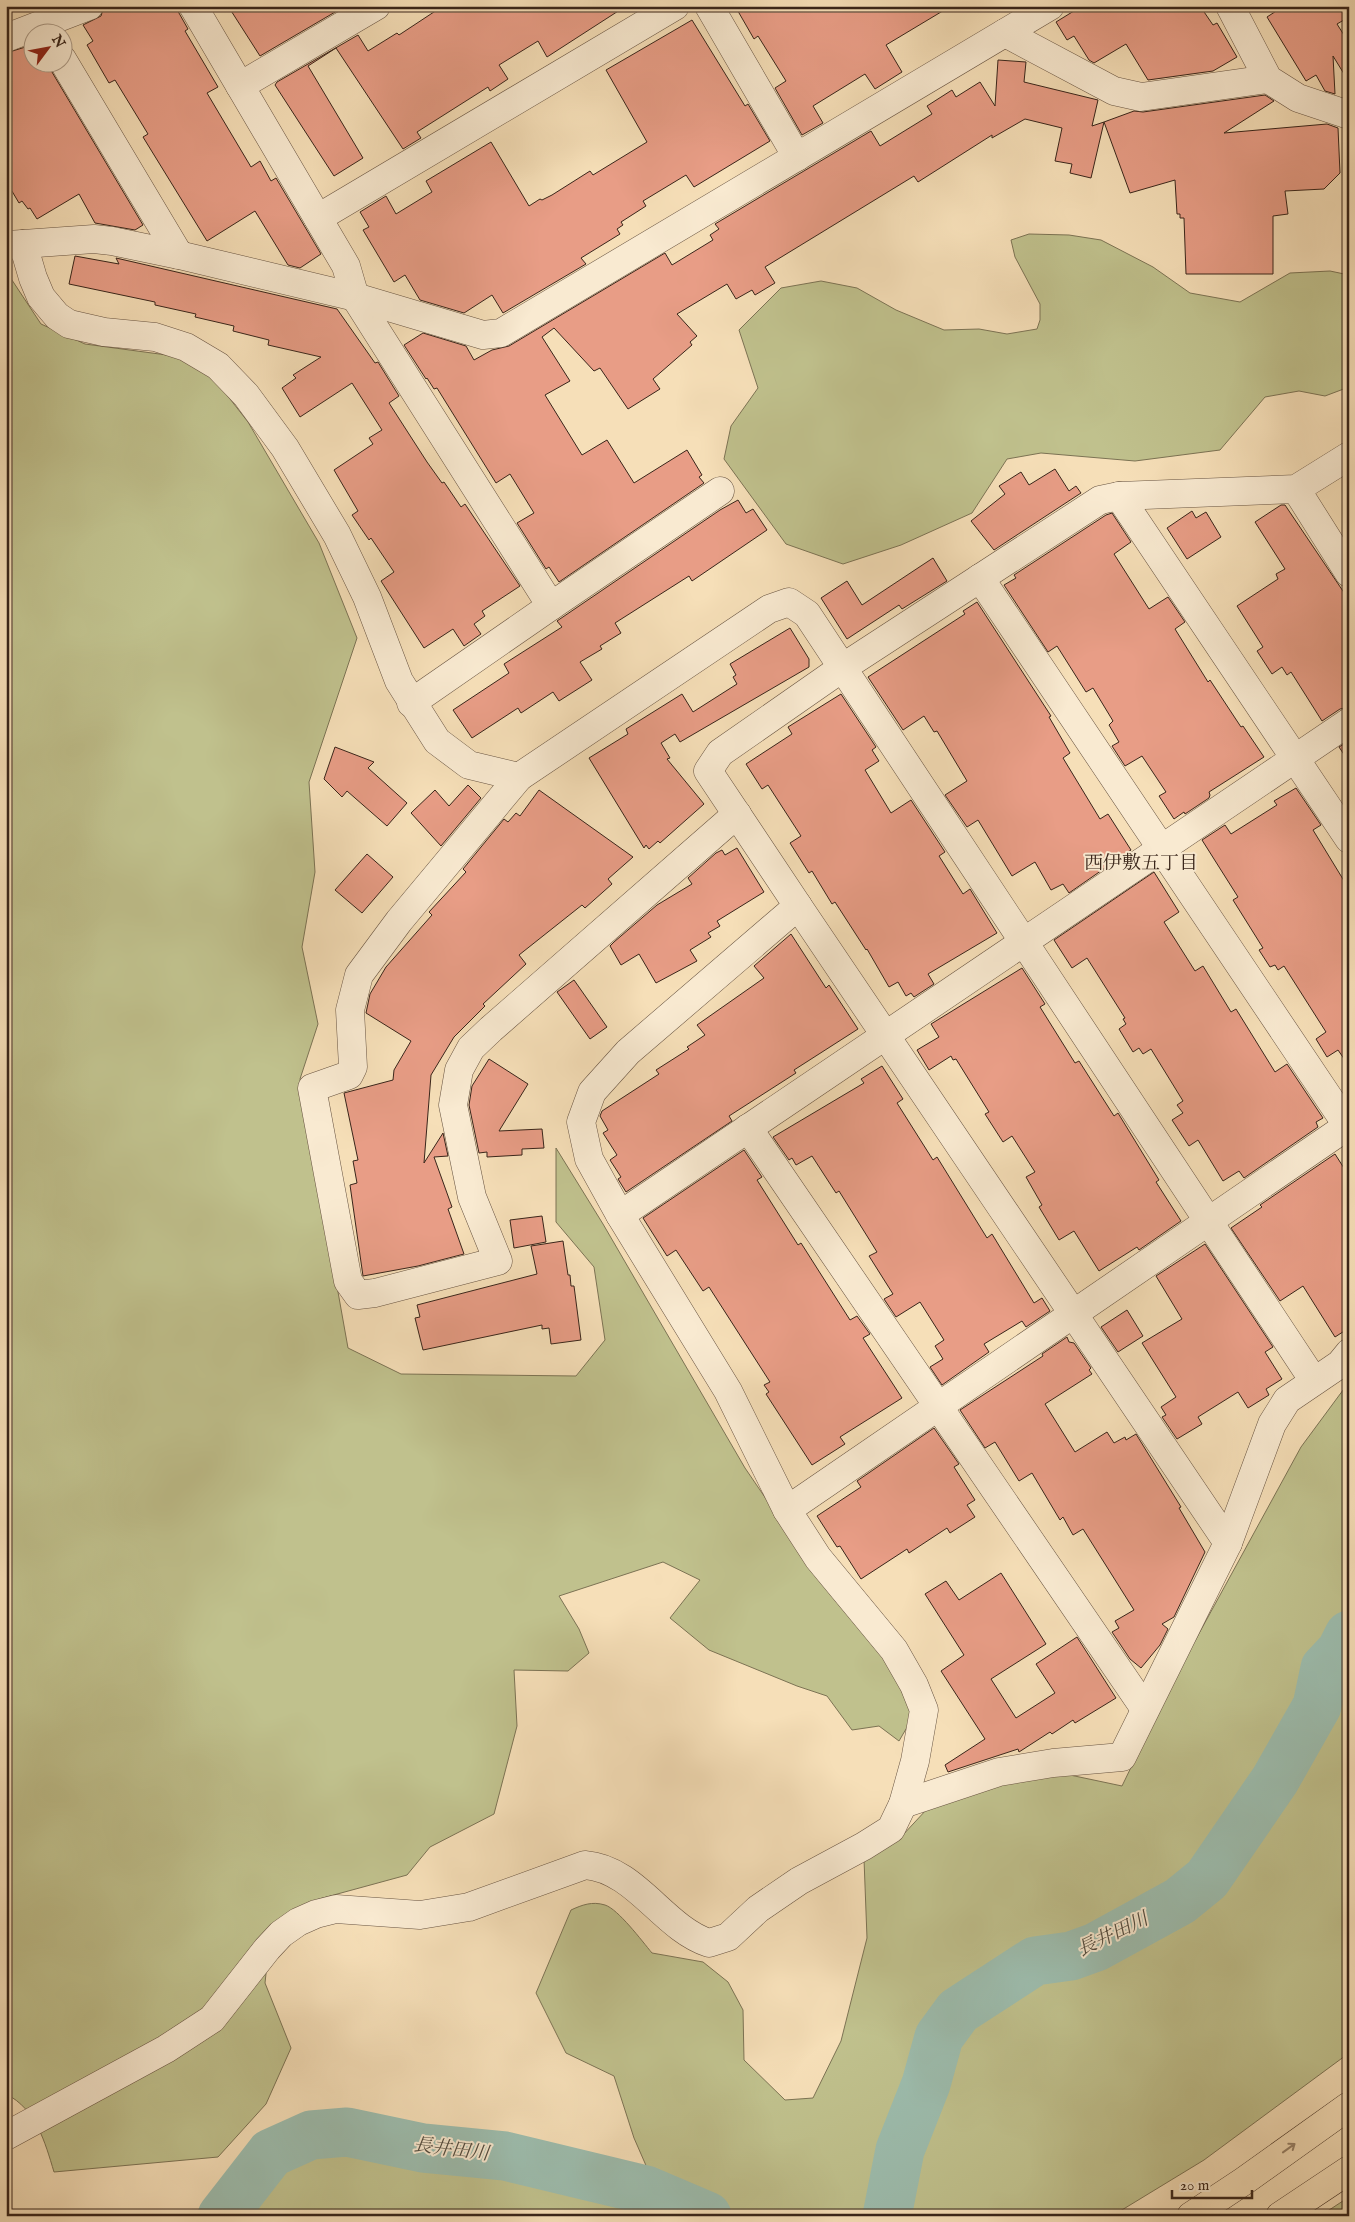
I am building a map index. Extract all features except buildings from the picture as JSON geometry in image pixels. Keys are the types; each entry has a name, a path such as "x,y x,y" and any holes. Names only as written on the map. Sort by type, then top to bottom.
{"highway":[{"path":"1191,2216 1244,2181 1349,2106"},
{"path":"1280,2216 1349,2170"}],"street":[{"path":"58,22 89,6"},
{"path":"193,6 346,266 355,297 551,606"},
{"path":"240,86 376,6"},
{"path":"318,218 675,6"},
{"path":"709,6 797,158"},
{"path":"519,777 470,765 437,741 399,681 367,597 337,535 285,448 246,395 218,366 186,347 155,337 104,332 69,324 57,316 41,298 33,278 15,245 94,239 179,255 355,297 483,335 501,333 1050,6"},
{"path":"1230,6 1268,79 1298,98 1349,115"},
{"path":"1005,33 1114,90 1141,97 1268,79"},
{"path":"6,38 22,34"},
{"path":"70,72 179,255"},
{"path":"1228,1543 708,771 720,753 842,668 1100,500 1119,496 1296,489 1349,456"},
{"path":"1296,489 1349,573"},
{"path":"412,703 720,492"},
{"path":"1119,496 1349,839"},
{"path":"787,1510 1348,1127 980,578"},
{"path":"737,814 471,1048 460,1070 453,1106 472,1197 498,1261 375,1293 358,1295 348,1281 312,1088 349,1075 353,1067 350,1010 358,975 399,921 519,777 769,609 789,602 807,614 1314,1381"},
{"path":"620,1214 1349,722"},
{"path":"6,2136 166,2049 212,2019 281,1934 298,1922 316,1914 336,1909 357,1909 420,1915 469,1907 585,1865 601,1868 624,1880 685,1932 709,1943 716,1942 728,1937 758,1909 799,1881 864,1846 890,1829 903,1804 915,1760 924,1710 914,1685 894,1650 818,1558 787,1510 728,1391 620,1214 590,1159 581,1122 592,1092 628,1052 798,906"},
{"path":"748,1128 1145,1709"},
{"path":"903,1804 998,1772 1053,1763 1122,1757 1228,1543 1272,1424 1287,1400 1340,1364 1349,1353"}],"green space":[{"path":"1029,234 1069,235 1101,240 1153,267 1190,293 1240,302 1290,273 1330,271 1349,275 1349,387 1325,396 1299,391 1265,397 1220,450 1135,461 1041,453 1007,459 972,513 901,545 843,564 786,544 724,459 731,426 758,388 739,330 781,288 821,281 857,288 896,310 944,330 979,329 1007,334 1037,329 1040,320 1040,304 1015,257 1011,240"},
{"path":"6,271 41,324 85,344 189,358 223,390 248,422 319,543 357,638 309,782 315,872 302,947 318,1024 300,1079 348,1348 401,1374 576,1376 605,1340 594,1267 556,1222 556,1148 603,1224 745,1468 837,1603 884,1651 913,1717 899,1741 879,1726 852,1730 827,1696 797,1686 709,1650 670,1618 700,1580 663,1562 559,1596 579,1629 589,1653 568,1671 514,1670 517,1726 494,1814 430,1847 407,1875 319,1899 270,1936 265,1983 291,2048 266,2104 218,2157 54,2172 43,2138 32,2117 16,2100 6,2094"},
{"path":"1349,1382 1349,2053 1204,2160 1112,2216 232,2216 254,2181 303,2148 337,2145 405,2152 516,2180 665,2209 634,2138 614,2076 566,2053 536,1993 571,1910 583,1905 605,1905 623,1919 652,1953 703,1962 728,1982 743,2010 744,2060 785,2100 813,2098 841,2041 867,1938 864,1859 901,1837 927,1809 959,1795 1051,1771 1122,1786 1173,1681 1301,1447"},
{"path":"1349,2197 1349,2216 1320,2216"}],"waterway":[{"name":"長井田川","path":"887,2216 900,2150 926,2084 939,2037 958,2011 1035,1961 1071,1956 1096,1947 1180,1901 1207,1879 1275,1780 1317,1706 1325,1668 1341,1651 1349,1635"},
{"name":"長井田川","path":"222,2216 271,2153 311,2135 347,2132 423,2148 505,2156 646,2190 707,2216"}],"district":[{"name":"西伊敷五丁目","path":"1141,864"}]}
